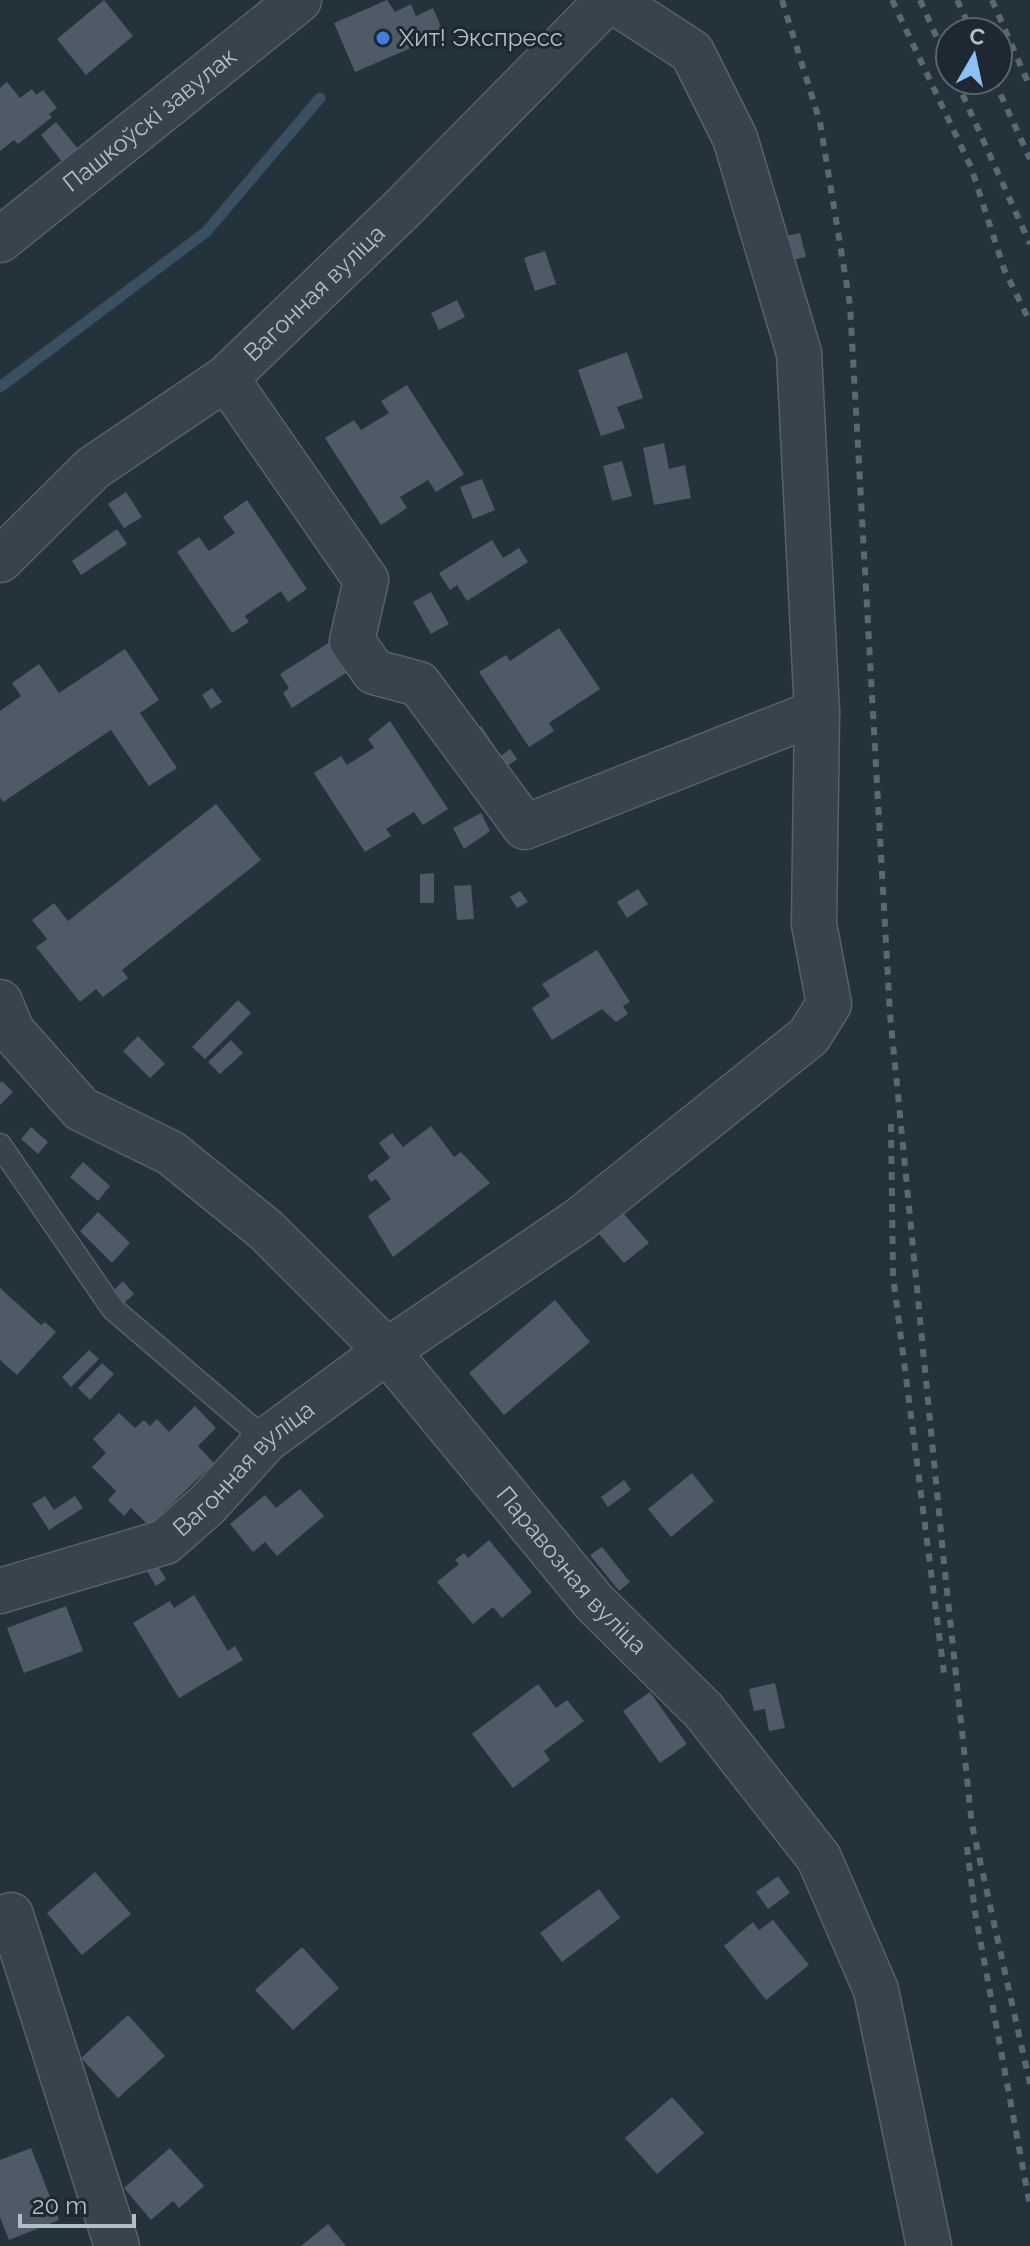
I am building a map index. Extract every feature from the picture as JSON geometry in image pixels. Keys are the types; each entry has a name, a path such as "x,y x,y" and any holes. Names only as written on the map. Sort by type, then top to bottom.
{"street":[{"name":"Пашкоўскі завулак","path":"0,240 299,0"},
{"name":"Вагонная вуліца","path":"0,560 93,468 226,378 403,208 610,0 692,52 735,138 799,353 817,712 814,924 829,1004 809,1036 578,1221 387,1351 266,1440 207,1505 165,1542 0,1591"},
{"path":"226,378 366,580 352,641 374,672 419,684 525,827 817,712"},
{"name":"Паравозная вуліца","path":"4,1022 81,1109 171,1153 266,1230 387,1351 594,1602 704,1711 819,1858 876,1990 929,2246"},
{"path":"11,1915 113,2245"}],"lane":[{"path":"0,1145 113,1309 266,1440"}],"building":[{"path":"104,0 133,36 86,75 57,39"},
{"name":"Хит! Экспресс","path":"387,0 395,12 411,4 416,16 433,8 442,29 425,36 427,41 355,72 334,23"},
{"path":"7,82 20,98 32,89 36,95 43,90 57,108 49,114 52,117 18,144 14,140 0,151 0,88"},
{"path":"56,122 79,150 63,163 41,135"},
{"path":"800,233 806,257 787,261 782,237"},
{"path":"545,251 556,284 535,291 524,258"},
{"path":"457,300 465,317 439,330 431,313"},
{"path":"627,352 643,398 617,407 625,428 601,436 578,370"},
{"path":"407,385 464,474 436,492 428,480 400,497 407,508 381,525 325,438 354,420 361,430 389,413 381,401"},
{"path":"664,443 669,469 685,465 691,498 654,505 643,448"},
{"path":"622,461 632,496 612,501 603,466"},
{"path":"482,479 495,510 473,519 460,487"},
{"path":"126,492 142,517 124,528 108,504"},
{"path":"247,500 307,589 288,602 281,591 245,616 249,622 232,633 177,552 199,537 209,551 235,533 223,517"},
{"path":"117,529 127,544 81,575 72,561"},
{"path":"492,540 503,558 519,548 528,562 467,601 457,585 450,590 439,573"},
{"path":"431,592 449,624 431,634 413,602"},
{"path":"559,628 600,689 549,723 554,731 529,747 479,672 506,655 510,661"},
{"path":"333,640 352,669 292,708 283,693 289,688 280,674"},
{"path":"125,649 159,700 140,713 177,768 149,786 111,730 3,802 0,797 0,711 21,696 12,683 39,664 59,693"},
{"path":"212,688 222,702 211,709 202,695"},
{"path":"390,721 448,809 423,825 414,812 386,829 391,836 365,852 314,773 341,756 347,765 374,748 368,739"},
{"path":"481,726 501,756 510,749 517,759 499,772 471,733"},
{"path":"216,804 261,860 122,970 128,978 103,997 96,989 80,1002 36,947 47,939 32,920 54,903 68,921"},
{"path":"481,813 490,831 464,849 453,828"},
{"path":"434,873 434,903 420,903 420,874"},
{"path":"471,885 474,919 457,920 454,886"},
{"path":"638,889 648,904 627,918 617,902"},
{"path":"520,891 528,902 517,908 510,897"},
{"path":"597,950 630,1002 623,1006 628,1014 616,1022 602,1009 552,1040 532,1008 550,996 542,984"},
{"path":"238,1000 251,1013 205,1059 192,1047"},
{"path":"138,1036 165,1064 150,1078 123,1051"},
{"path":"231,1040 243,1053 220,1074 208,1062"},
{"path":"2,1081 13,1092 0,1105 0,1083"},
{"path":"431,1126 454,1157 461,1152 490,1183 393,1257 368,1216 391,1199 376,1179 371,1182 367,1176 390,1158 379,1143 392,1133 403,1147"},
{"path":"31,1127 48,1142 38,1154 21,1139"},
{"path":"83,1162 110,1186 98,1201 70,1177"},
{"path":"618,1207 649,1243 624,1263 593,1227"},
{"path":"98,1212 130,1243 112,1263 80,1231"},
{"path":"123,1281 134,1294 124,1303 113,1291"},
{"path":"0,1288 41,1325 45,1322 56,1332 17,1375 0,1360"},
{"path":"555,1300 590,1342 504,1415 469,1373"},
{"path":"89,1350 99,1359 71,1387 62,1377"},
{"path":"102,1363 114,1374 90,1400 78,1388"},
{"path":"195,1406 216,1428 198,1446 214,1463 149,1526 131,1508 124,1516 108,1500 116,1491 92,1467 106,1453 93,1439 119,1413 135,1428 144,1420 150,1426 157,1419 169,1432"},
{"path":"692,1473 714,1501 671,1537 648,1509"},
{"path":"624,1480 631,1490 608,1507 601,1497"},
{"path":"300,1489 324,1516 277,1556 265,1542 253,1552 230,1524 265,1495 276,1508"},
{"path":"45,1496 54,1510 75,1496 83,1508 49,1530 32,1504"},
{"path":"489,1540 532,1592 502,1618 493,1607 473,1624 437,1582 459,1564 455,1560 464,1553 468,1558"},
{"path":"602,1547 630,1582 619,1591 590,1555"},
{"path":"154,1560 166,1579 156,1586 144,1566"},
{"path":"194,1595 228,1651 235,1646 243,1660 179,1698 133,1623 170,1601 174,1608"},
{"path":"66,1606 83,1651 24,1673 7,1628"},
{"path":"775,1683 785,1728 769,1731 765,1709 754,1711 749,1689"},
{"path":"538,1684 556,1708 567,1700 584,1721 544,1751 550,1760 513,1788 472,1734"},
{"path":"650,1692 687,1744 660,1763 623,1711"},
{"path":"95,1872 131,1914 82,1955 47,1913"},
{"path":"778,1876 790,1893 768,1909 756,1892"},
{"path":"599,1889 620,1918 562,1962 540,1933"},
{"path":"773,1920 809,1965 766,2000 724,1946 753,1922 759,1930"},
{"path":"302,1947 339,1988 293,2030 255,1990"},
{"path":"128,2015 165,2056 118,2098 81,2058"},
{"path":"672,2097 704,2133 657,2174 625,2138"},
{"path":"31,2148 59,2220 9,2240 0,2217 0,2160"},
{"path":"170,2148 204,2186 179,2208 173,2201 151,2220 124,2188"},
{"path":"328,2224 346,2246 301,2246"}],"waterway":[{"path":"0,387 206,232 320,98"}],"railway":[{"path":"782,0 820,122 850,305 890,1014 944,1563 972,1825 1030,2084"},
{"path":"892,0 971,167 1004,269 1030,322"},
{"path":"920,0 934,31"},
{"path":"957,0 964,16"},
{"path":"992,0 1030,87"},
{"path":"963,96 1030,244"},
{"path":"1001,96 1030,159"},
{"path":"891,1124 893,1276 944,1673"},
{"path":"967,1847 975,1912 1030,2206"}],"place":[{"name":"Хит! Экспресс","path":"383,38"}]}
